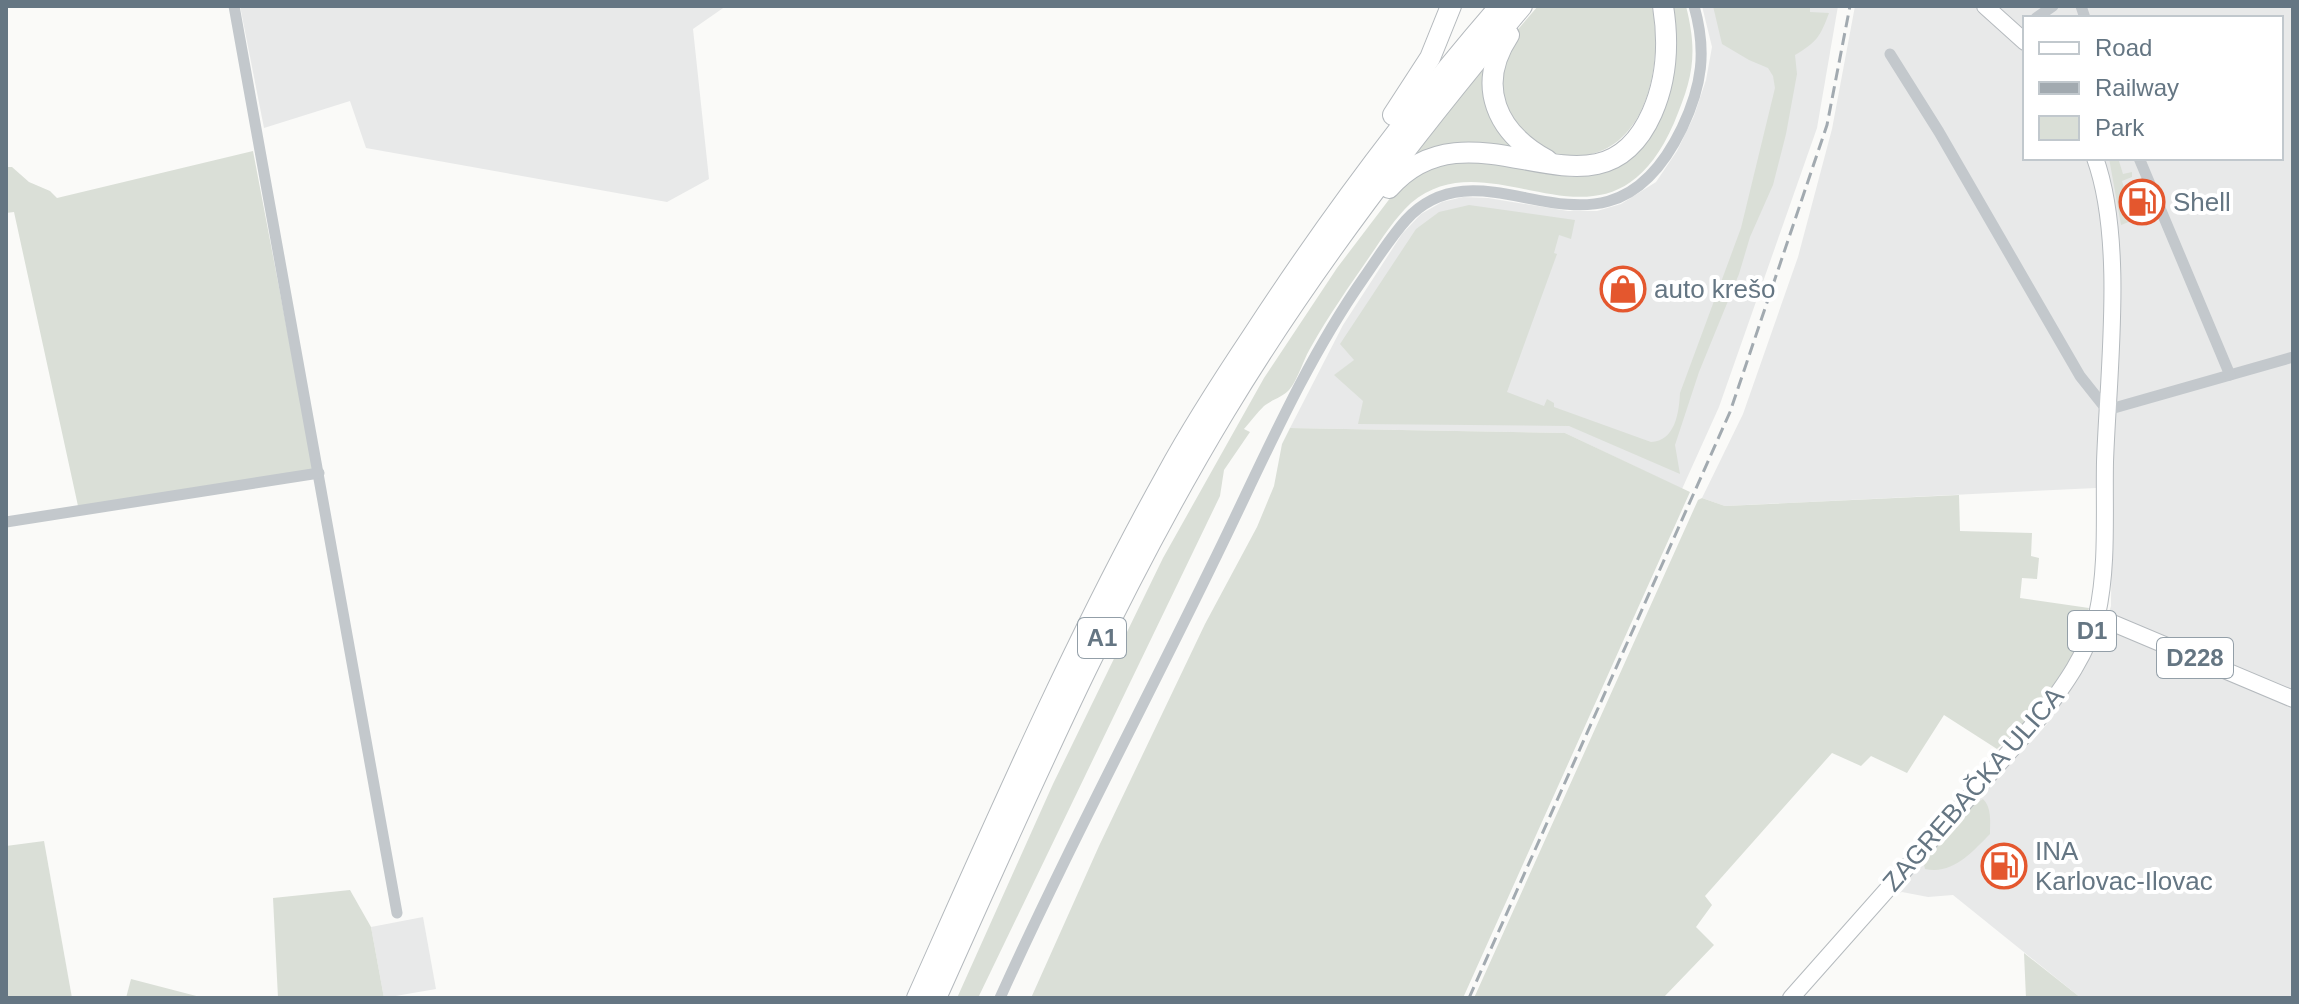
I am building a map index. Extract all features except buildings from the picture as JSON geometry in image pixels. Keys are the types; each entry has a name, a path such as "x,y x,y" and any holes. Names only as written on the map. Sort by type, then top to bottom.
{"highway":[{"path":"1313,243 1319,215 1405,99 1430,58 1451,6"},
{"name":"A1","path":"917,998 1050,704 1167,472 1313,243 1398,129 1500,6"},
{"path":"1524,6 1523,17 1499,50 1492,82 1493,96 1497,110 1516,138 1558,166"},
{"name":"A1","path":"936,998 1137,566 1225,410 1309,280 1408,146 1524,6"},
{"path":"1309,280 1333,264 1392,184 1420,162 1452,151 1471,151 1558,166 1586,167 1607,161 1627,149 1643,131 1653,110 1664,71 1666,31 1663,6"}],"main road":[{"path":"1985,6 2022,33"},
{"name":"ZAGREBAČKA ULICA","path":"1791,998 2041,716 2075,666 2096,616 2104,552 2111,252 2103,181 2096,160"},
{"name":"D228","path":"2096,616 2293,699"}],"street":[{"path":"234,6 397,913"},
{"path":"1000,998 1312,359 1349,299 1397,231 1422,206 1442,195 1472,191 1592,205 1628,194 1651,177 1673,145 1697,86 1702,41 1694,6"},
{"path":"1890,54 1939,132 2080,376 2107,410 2293,357"},
{"path":"2140,160 2230,375"},
{"path":"6,522 319,473"}],"shaded area":[{"path":"240,6 726,6 693,29 709,179 667,202 366,148 350,101 264,128"},
{"path":"1702,6 1838,6 1817,128 1719,407 1682,489 1565,433 1290,428 1343,325 1402,234 1421,214 1442,202 1463,197 1568,211 1597,211 1621,204 1656,182 1677,151 1694,116 1706,80 1712,47"},
{"path":"1855,6 2293,6 2293,998 2081,998 1953,895 1928,897 1902,892 1889,897 2047,724 2100,638 2111,606 2112,489 1725,506 1702,498 1743,414 1798,257 1832,129"},
{"path":"423,917 436,989 384,998 371,927"}],"green space":[{"path":"1538,6 1652,6 1655,55 1644,105 1632,126 1615,143 1594,153 1567,156 1531,145 1518,133 1498,94 1514,34"},
{"path":"1672,6 1686,6 1692,38 1692,66 1674,123 1647,167 1616,190 1583,197 1478,182 1443,185 1411,203 1389,228 1332,312 1292,386 1284,395 1264,406 1244,429 1250,432 1224,470 1220,496 978,998 957,998 1053,784 1163,558 1264,378 1337,268 1394,193 1415,175 1463,158 1572,177 1593,175 1616,166 1634,154 1653,129 1669,92"},
{"path":"1713,6 1810,6 1810,12 1829,13 1817,38 1795,55 1797,74 1773,185 1699,372 1675,445 1680,474 1569,426 1358,424 1363,401 1334,375 1354,360 1340,344 1416,229 1439,212 1469,205 1575,220 1571,239 1559,235 1554,253 1557,254 1507,392 1544,406 1547,399 1554,403 1554,407 1651,442 1666,437 1677,417 1680,393 1741,228 1775,88 1768,68 1722,44"},
{"path":"1492,52 1514,144 1512,149 1449,146 1413,157"},
{"path":"253,151 314,471 78,506 14,212 6,213 6,167 12,167 29,182 50,191 57,198"},
{"path":"2109,160 2119,160 2123,174 2132,172 2132,177 2122,181 2126,194 2130,194 2134,220 2121,225"},
{"path":"1290,428 1565,433 1690,492 1463,998 1031,998 1099,846 1205,624 1257,527 1274,486 1282,444"},
{"path":"1959,495 1960,531 2032,533 2031,556 2039,558 2037,579 2022,578 2020,598 2089,608 2070,662 2031,717 1997,749 1944,715 1907,773 1871,756 1861,766 1832,753 1705,896 1712,905 1696,927 1714,945 1663,998 1474,998 1698,500 1702,498 1725,506"},
{"path":"1983,799 1989,811 1990,834 1969,855 1953,865 1944,869 1925,869 1923,861 1973,805"},
{"path":"44,841 72,998 6,998 6,846"},
{"path":"350,890 371,927 384,998 278,998 273,898"},
{"path":"2024,953 2081,998 2026,998"},
{"path":"131,979 204,998 126,998"}],"railway":[{"path":"1469,998 1730,412 1827,125 1850,6"}],"place":[{"name":"Shell","path":"2142,202"},
{"name":"auto krešo","path":"1623,289"},
{"name":"INA Karlovac-Ilovac","path":"2004,866"}]}
